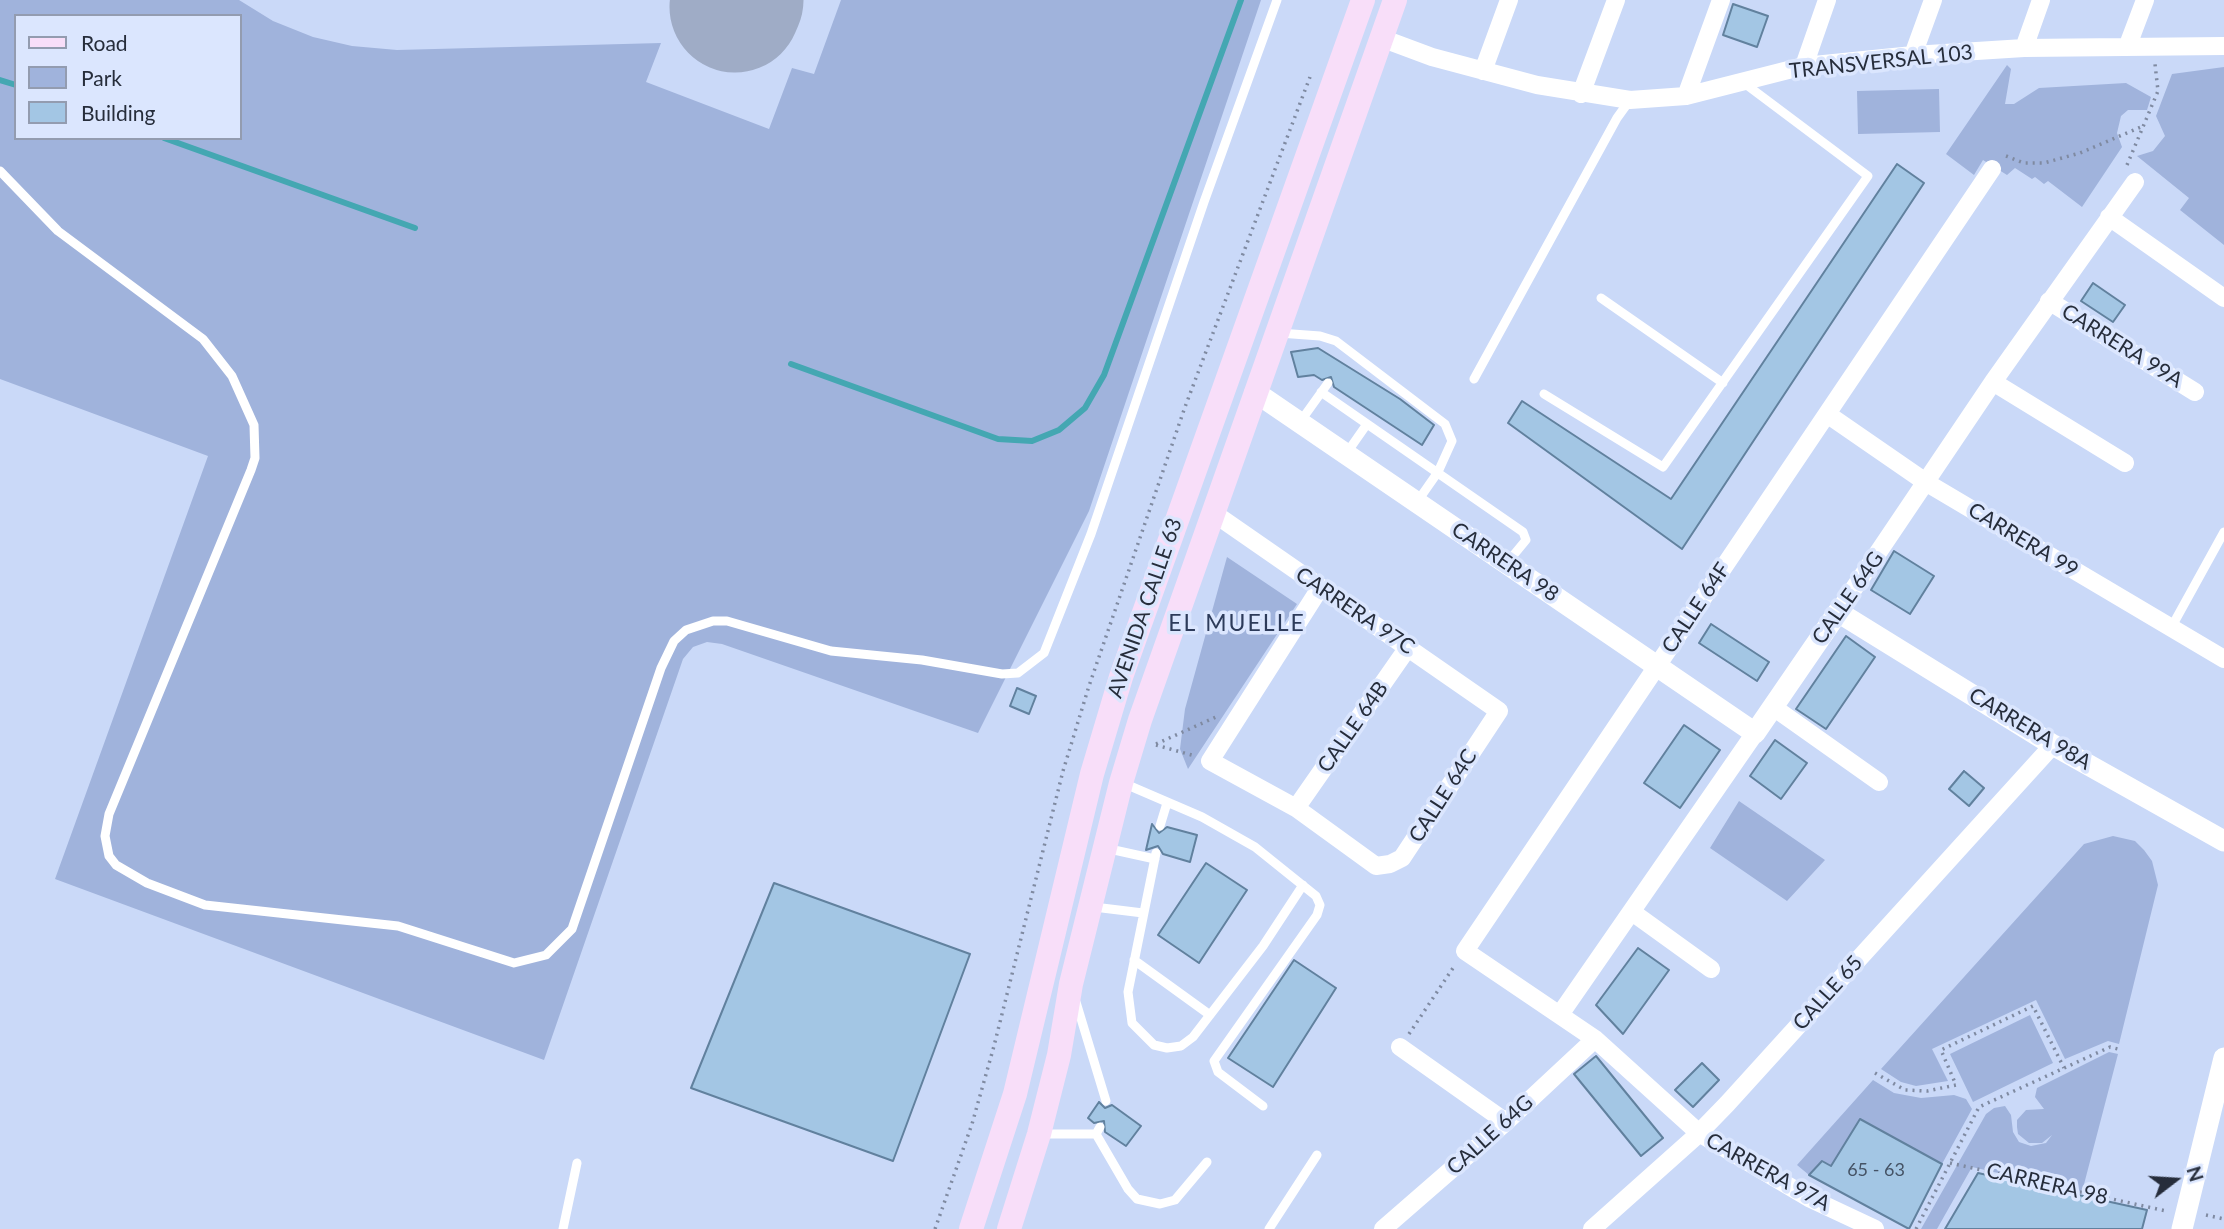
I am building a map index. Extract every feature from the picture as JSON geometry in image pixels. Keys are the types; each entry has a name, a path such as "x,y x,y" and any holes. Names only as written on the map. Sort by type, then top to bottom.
{"main road":[{"name":"AVENIDA CALLE 63","path":"971,1229 1015,1094 1089,787 1121,677 1363,0"},
{"name":"AVENIDA CALLE 63","path":"1009,1229 1023,1190 1059,1055 1071,984 1121,783 1212,512 1395,0"},
{"path":"1019,1229 1023,1190"}],"street":[{"path":"1483,71 1509,0"},
{"path":"1581,94 1616,0"},
{"path":"1686,96 1721,0"},
{"path":"1804,65 1827,0"},
{"path":"1913,55 1933,0"},
{"path":"2024,48 2041,0"},
{"path":"2128,45 2145,0"},
{"name":"TRANSVERSAL 103","path":"1381,38 1483,71 1581,94 1630,100 1686,96 1744,83 1804,65 1913,55 2153,44 2224,46"},
{"name":"CALLE 64F","path":"1465,951 1992,169"},
{"name":"CALLE 64G","path":"1561,1013 1927,483 2049,300 2135,182"},
{"path":"2109,217 2224,298"},
{"name":"CARRERA 99A","path":"2049,300 2195,392"},
{"path":"1993,382 2124,463"},
{"name":"CARRERA 98","path":"1255,392 1659,664 1755,733"},
{"name":"CARRERA 99","path":"1826,414 1927,483 2224,659"},
{"name":"CARRERA 97C","path":"1212,512 1320,589 1409,646 1499,711"},
{"path":"1297,808 1210,761 1243,704 1320,589"},
{"name":"CARRERA 98A","path":"1838,612 2053,745 2224,841"},
{"name":"CALLE 64B","path":"1297,808 1409,646"},
{"path":"1773,707 1879,782"},
{"name":"CALLE 64C","path":"1297,808 1376,866 1390,864 1402,858 1499,711"},
{"name":"CALLE 65","path":"1592,1229 1699,1133 2053,745"},
{"path":"1632,912 1711,969"},
{"name":"CARRERA 97A","path":"1465,951 1561,1013 1595,1039 1699,1133 1809,1198 1875,1229"},
{"name":"CALLE 64G","path":"1383,1229 1506,1122 1595,1039"},
{"path":"1400,1047 1506,1122"},
{"path":"2184,1222 2224,1058"}],"lane":[{"path":"0,171 58,231 204,339 233,376 254,425 256,458 183,642 109,814 106,847 116,866 147,883 205,905 398,926 514,964 546,955 572,929 661,668 674,641 686,630 713,621 727,621 831,651 922,660 1002,674 1018,673 1044,653 1091,534 1204,202 1277,0"},
{"path":"1544,394 1663,467 1868,176 1744,83"},
{"path":"1474,379 1617,118 1630,100"},
{"path":"1601,298 1723,383"},
{"path":"1276,333 1320,335 1336,341 1446,424 1452,441 1438,472 1417,502"},
{"path":"1343,361 1349,352"},
{"path":"1299,422 1328,383"},
{"path":"1321,392 1523,532 1525,540 1507,563"},
{"path":"1346,454 1367,424"},
{"path":"2171,628 2224,532"},
{"path":"1121,783 1202,817 1255,847 1316,896 1320,905 1317,915 1214,1061 1218,1072 1263,1106"},
{"path":"1160,826 1167,803"},
{"path":"1105,848 1155,856 1128,992 1129,1011 1132,1023 1154,1045 1167,1048 1181,1046 1193,1037 1263,946 1303,885"},
{"path":"1092,907 1143,913"},
{"path":"1134,960 1210,1015"},
{"path":"1071,984 1106,1101"},
{"path":"1039,1134 1098,1130 1128,1189 1137,1199 1160,1204 1175,1200 1207,1162"},
{"path":"1269,1229 1317,1155"},
{"path":"563,1229 577,1163"}],"path":[{"path":"2135,182 2125,169 2158,91 2153,44"},
{"path":"1992,169 1997,160 2005,156 2024,163 2044,163 2080,153 2143,126"},
{"path":"1210,761 1154,745 1243,704"},
{"path":"1400,1047 1465,951"},
{"path":"1875,1073 1905,1090 1927,1091 1956,1085 1941,1050 2032,1006 2064,1068"},
{"path":"1916,1229 1979,1107 2110,1047 2118,1049"},
{"name":"CARRERA 98","path":"1950,1163 2184,1222"},
{"path":"2213,1217 2224,1219"}],"green space":[{"path":"0,0 239,0 273,21 313,37 352,46 397,50 661,43 646,82 769,129 792,68 814,74 841,0 1261,0 1089,511 978,733 722,644 707,642 693,647 683,659 544,1060 55,879 208,456 0,379"},
{"path":"2007,65 2011,69 2005,104 2014,104 2039,88 2126,83 2151,97 2147,110 2128,110 2121,116 2117,133 2122,147 2082,207 2048,181 2044,184 2015,168 2007,175 1983,160 1974,175 1946,154"},
{"path":"2224,67 2224,245 2180,210 2189,198 2137,156 2153,151 2165,136 2156,116 2172,74"},
{"path":"1939,89 1940,132 1858,134 1857,91"},
{"path":"1227,557 1297,604 1188,769 1180,749 1185,709"},
{"path":"1739,801 1825,860 1787,901 1710,848"},
{"path":"2113,836 2135,841 2144,850 2152,861 2158,885 2119,1044 2108,1041 2065,1059 2036,1000 1932,1049 1948,1081 1916,1086 1901,1082 1881,1069 2084,844"},
{"path":"2030,1015 2053,1063 1973,1102 1950,1054"},
{"path":"2109,1052 2118,1054 2082,1192 1972,1167 1937,1229 1921,1229 1986,1114 1994,1108 2005,1106 2011,1115 2013,1132 2019,1142 2031,1146 2046,1143 2052,1135 2042,1143 2029,1143 2018,1134 2017,1120 2026,1110 2044,1109 2035,1097 2037,1088"},
{"path":"1873,1080 1894,1093 1921,1098 1954,1095 1966,1099 1972,1109 1942,1164 1861,1119 1831,1166 1822,1161 1809,1175 1797,1165"}],"building":[{"path":"1733,4 1768,16 1757,47 1723,35"},
{"path":"1897,164 1924,183 1682,549 1508,423 1522,401 1671,499"},
{"path":"2093,283 2125,305 2113,322 2081,301"},
{"path":"1318,348 1400,399 1434,425 1422,445 1334,387 1331,377 1322,380 1314,375 1298,377 1291,352"},
{"path":"1894,551 1934,576 1910,614 1871,590"},
{"path":"1711,624 1769,662 1757,681 1699,643"},
{"path":"1846,636 1875,657 1826,729 1796,709"},
{"path":"1017,688 1036,696 1029,714 1010,706"},
{"path":"1684,725 1720,750 1680,808 1644,783"},
{"path":"1775,740 1807,763 1781,799 1750,776"},
{"path":"1964,771 1984,788 1969,806 1949,789"},
{"path":"1152,824 1159,833 1167,827 1197,835 1190,862 1163,854 1158,846 1146,850"},
{"path":"1206,863 1247,890 1199,963 1158,935"},
{"path":"774,883 970,954 893,1161 691,1088"},
{"path":"1638,948 1669,970 1623,1034 1596,1005"},
{"path":"1294,960 1336,988 1273,1087 1228,1058"},
{"path":"1596,1056 1663,1138 1641,1156 1574,1074"},
{"path":"1702,1063 1719,1080 1693,1107 1675,1090"},
{"path":"1099,1102 1105,1108 1112,1105 1141,1126 1126,1146 1105,1132 1104,1121 1094,1123 1088,1118"},
{"path":"1860,1119 1942,1164 1909,1229 1809,1175 1822,1161 1831,1166"},
{"path":"1978,1173 2147,1210 2142,1229 1945,1229"}],"waterway":[{"path":"791,364 998,439 1032,441 1059,430 1085,408 1104,375 1241,0"},
{"path":"0,80 14,84"},
{"path":"170,140 415,228"}],"runway":[{"path":"735,7 738,0"}],"district":[{"name":"EL MUELLE","path":"1237,624"}]}
